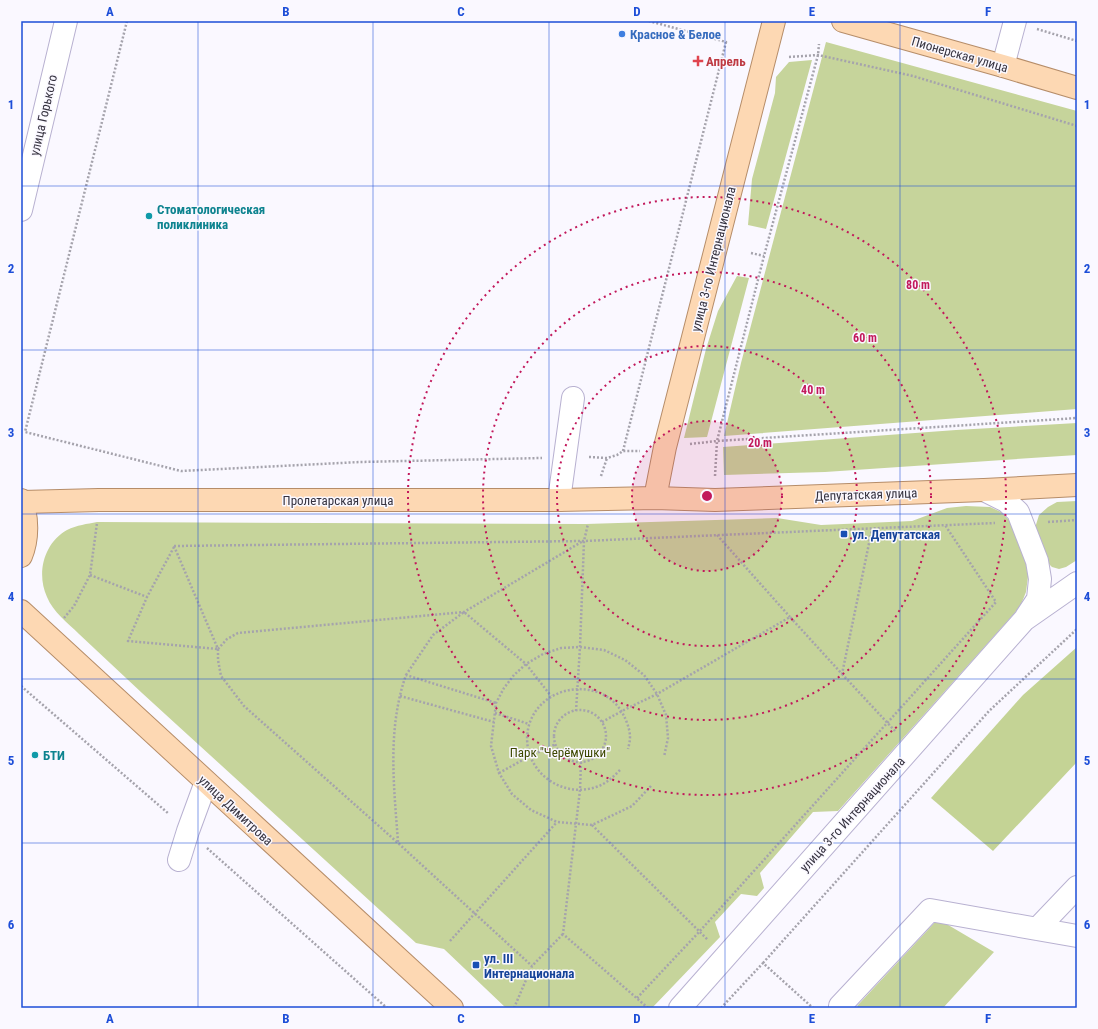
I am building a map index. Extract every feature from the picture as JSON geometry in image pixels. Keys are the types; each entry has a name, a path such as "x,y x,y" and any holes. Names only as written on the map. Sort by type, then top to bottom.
{"main road":[{"name":"улица 3-го Интернационала","path":"655,498 665,447 774,21"},
{"name":"Пионерская улица","path":"843,21 1077,88"},
{"name":"Депутатская улица","path":"655,498 715,500 1077,485"},
{"name":"Пролетарская улица","path":"22,501 559,500 655,498"},
{"path":"21,556 26,534 26,518 22,501"},
{"name":"улица Димитрова","path":"21,611 452,1008"}],"street":[{"name":"улица Горького","path":"21,210 66,21"},
{"path":"1003,66 1015,21"},
{"path":"559,500 573,398"},
{"name":"улица 3-го Интернационала","path":"680,1008 1024,620 1038,599 1040,579 1037,561 1018,512 1006,501 984,490"},
{"name":"улица 3-го Интернационала","path":"1024,620 1077,583"},
{"path":"179,860 206,782"},
{"path":"1037,929 1077,887"},
{"path":"843,1008 840,1006 930,910 1077,936"}],"path":[{"path":"21,26 22,21"},
{"path":"127,21 25,432 181,470 360,462 565,457 607,458 617,455 623,451 642,451"},
{"path":"623,451 726,42 650,21"},
{"path":"1015,21 1077,41"},
{"path":"715,476 717,441 764,256 818,55 819,44"},
{"path":"785,57 818,55 913,76 1077,126"},
{"path":"751,252 764,256"},
{"path":"683,445 717,441 1077,418"},
{"path":"576,711 584,541 607,458"},
{"path":"174,546 584,541 1077,520"},
{"path":"62,620 74,606 90,575 97,522"},
{"path":"637,998 699,932 996,602 945,525"},
{"path":"842,674 872,529"},
{"path":"717,535 898,734"},
{"path":"398,843 392,768 395,730 400,696 406,675 433,635 464,612 584,541"},
{"path":"174,546 147,597 128,641 218,649"},
{"path":"174,546 218,649 218,660 221,676 244,706 398,843 532,966"},
{"path":"90,575 147,597"},
{"path":"218,649 227,639 238,633 464,612 526,664 551,696"},
{"path":"602,722 657,694 790,617"},
{"path":"721,1008 989,711 1077,629"},
{"path":"652,786 632,806 592,825 557,822 531,810 512,794 499,773 491,746 496,703 510,680 526,664 543,654 561,648 580,647 604,650 625,660 644,675 657,694 666,715 668,738 664,757"},
{"path":"406,675 496,703"},
{"path":"620,770 611,779 597,787 580,790 564,788 549,781 537,770 530,756 527,740 529,724 536,710 547,698 561,691 577,688 594,690 609,698 622,711 628,724 630,736 628,749"},
{"path":"400,696 494,722"},
{"path":"583,710 597,716 602,722 606,737 604,745 596,757 581,762 573,761 565,757 559,751 554,737 558,723 562,718 576,711 583,710"},
{"path":"495,713 529,724"},
{"path":"499,773 556,744"},
{"path":"514,1008 532,966 563,934 580,790 581,762"},
{"path":"450,942 557,822"},
{"path":"592,825 699,932 713,944"},
{"path":"563,934 648,1008"},
{"path":"763,963 813,1008"}],"green space":[{"path":"826,42 1077,111 1077,409 724,436 741,363"},
{"path":"812,60 766,229 748,225 752,179 775,93 776,77 789,62"},
{"path":"737,276 749,278 707,437 684,438 706,349 718,311"},
{"path":"1077,423 1077,455 825,472 724,475 723,447 956,430"},
{"path":"1077,501 1077,560 1066,567 1059,569 1052,567 1047,562 1035,528 1039,515 1048,507 1057,502"},
{"name":"Парк \"Черёмушки\"","path":"966,506 990,507 1001,512 1011,522 1029,569 1026,592 1020,607 838,811 813,812 760,873 764,888 757,896 741,894 715,922 720,937 652,1008 506,1008 444,949 416,943 142,693 53,608 47,597 42,578 44,559 53,543 59,536 74,527 97,522 586,524 777,518 821,525 912,521 947,508"},
{"path":"1077,647 1077,762 993,851 931,798 1023,695"},
{"path":"938,919 994,952 943,1008 859,1008 857,1006"}],"place":[{"name":"Красное & Белое","path":"622,34"},
{"name":"Апрель","path":"698,61"},
{"name":"Стоматологическая поликлиника","path":"149,216"},
{"name":"ул. Депутатская","path":"844,534"},
{"name":"БТИ","path":"35,755"},
{"name":"ул. III Интернационала","path":"476,965"}]}
